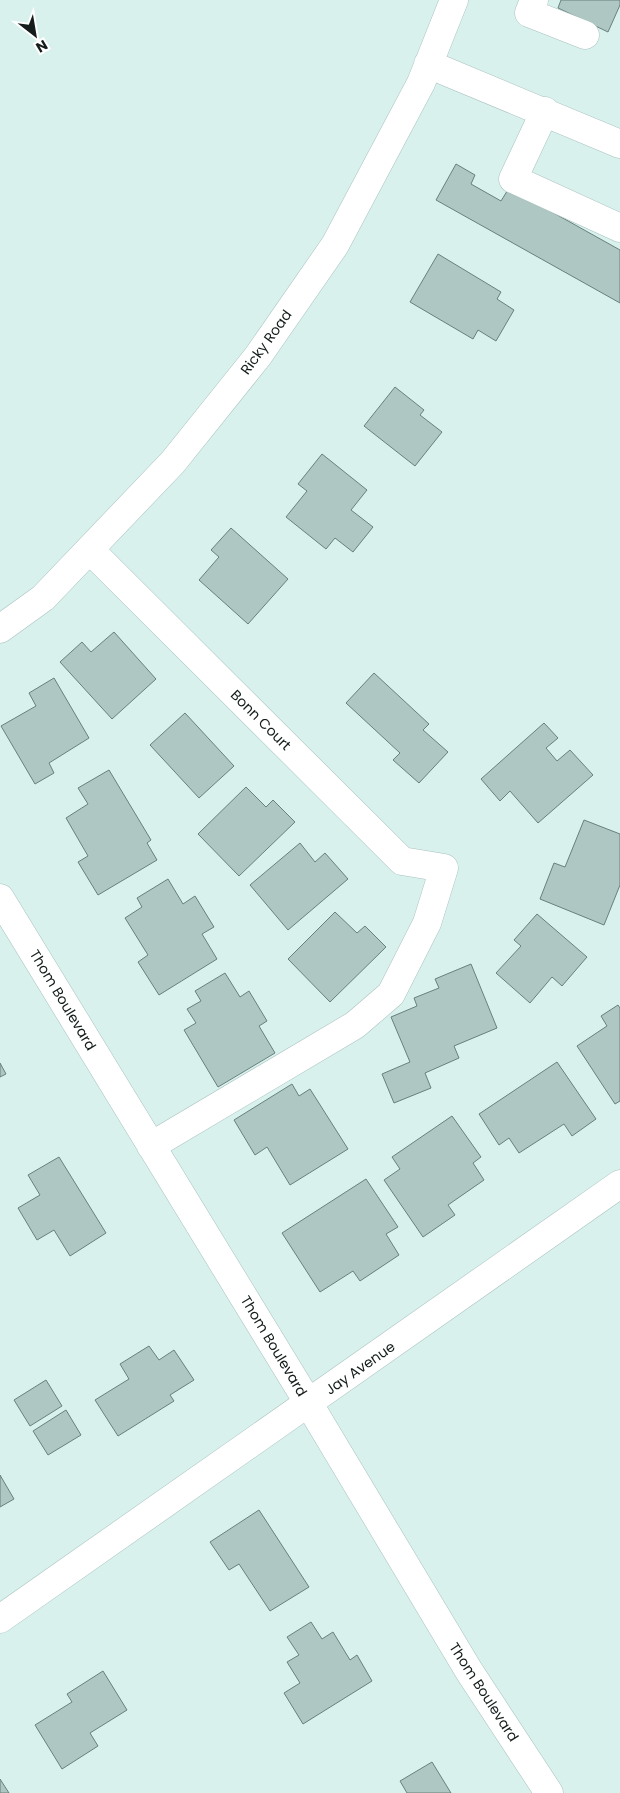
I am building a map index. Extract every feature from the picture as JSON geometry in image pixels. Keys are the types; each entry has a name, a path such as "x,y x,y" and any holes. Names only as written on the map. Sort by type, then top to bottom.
{"street":[{"name":"Ricky Road","path":"0,629 42,598 174,462 258,356 335,245 421,83 454,0"},
{"path":"534,0 529,13 585,35"},
{"path":"428,64 545,110 620,144"},
{"path":"545,110 513,179 620,228"},
{"name":"Bonn Court","path":"90,550 402,861 444,868 427,923 391,994 355,1025 151,1146"},
{"name":"Thom Boulevard","path":"0,898 309,1404 469,1671 549,1793"},
{"name":"Jay Avenue","path":"0,1620 620,1184"}],"building":[{"path":"561,0 620,0 620,5 608,32 558,8"},
{"path":"456,164 475,175 471,184 501,201 509,188 620,250 620,303 436,200"},
{"path":"438,254 501,292 497,299 514,310 496,341 478,330 473,339 410,302"},
{"path":"395,387 424,410 420,415 442,432 415,466 364,426"},
{"path":"322,454 367,490 351,510 373,527 353,552 335,538 326,549 286,517 307,491 298,484"},
{"path":"231,528 288,579 248,624 199,580 219,557 211,550"},
{"path":"114,632 156,679 112,719 60,662 82,642 91,652"},
{"path":"374,673 429,724 423,730 448,752 419,783 393,760 400,753 346,703"},
{"path":"54,678 89,738 49,763 54,773 35,784 1,726 36,706 29,693"},
{"path":"185,713 234,766 199,798 150,745"},
{"path":"544,723 558,738 546,748 557,761 570,750 593,775 538,823 510,791 500,801 481,779"},
{"path":"109,770 151,840 147,843 157,860 98,895 78,862 88,856 66,818 88,804 78,788"},
{"path":"246,787 266,807 273,800 295,822 239,876 198,834"},
{"path":"584,820 620,834 620,885 604,925 540,899 554,863 565,867"},
{"path":"300,843 315,862 325,853 348,879 288,930 250,885"},
{"path":"168,879 183,904 195,896 214,927 202,934 217,959 159,995 138,962 148,955 125,918 142,907 137,898"},
{"path":"335,912 357,933 365,926 386,947 330,1002 288,959"},
{"path":"537,914 587,957 562,986 552,977 530,1003 496,973 521,946 514,940"},
{"path":"471,964 497,1028 454,1046 459,1058 425,1073 431,1088 394,1103 382,1074 410,1062 391,1017 417,1006 414,998 439,988 435,979"},
{"path":"225,973 240,997 249,991 267,1021 259,1026 275,1053 218,1087 184,1030 196,1023 187,1009 201,1001 195,991"},
{"path":"618,1005 620,1008 620,1101 615,1104 577,1046 607,1026 601,1016"},
{"path":"557,1062 596,1119 572,1136 564,1124 519,1153 509,1138 499,1145 479,1114"},
{"path":"0,1063 6,1074 0,1077"},
{"path":"292,1084 299,1096 310,1089 348,1149 290,1185 267,1147 255,1155 234,1120"},
{"path":"452,1116 481,1157 473,1163 484,1180 448,1205 455,1215 423,1237 384,1180 400,1169 392,1157"},
{"path":"59,1157 106,1233 70,1256 54,1230 37,1240 18,1208 40,1195 28,1175"},
{"path":"366,1179 398,1227 386,1234 399,1255 360,1281 353,1271 320,1292 282,1233"},
{"path":"149,1346 159,1360 174,1350 194,1380 170,1395 174,1401 118,1436 95,1400 129,1379 120,1364"},
{"path":"46,1380 62,1406 30,1426 14,1400"},
{"path":"66,1410 81,1435 48,1455 33,1431"},
{"path":"0,1475 14,1499 0,1507"},
{"path":"259,1510 309,1587 270,1611 239,1564 229,1570 210,1542"},
{"path":"311,1622 322,1639 333,1632 350,1660 357,1655 372,1681 303,1724 284,1693 300,1683 287,1662 299,1655 287,1637"},
{"path":"103,1671 127,1710 90,1733 98,1746 62,1769 35,1725 72,1702 67,1694"},
{"path":"432,1762 451,1793 407,1793 400,1781"},
{"path":"0,1779 9,1793 0,1793"}]}
